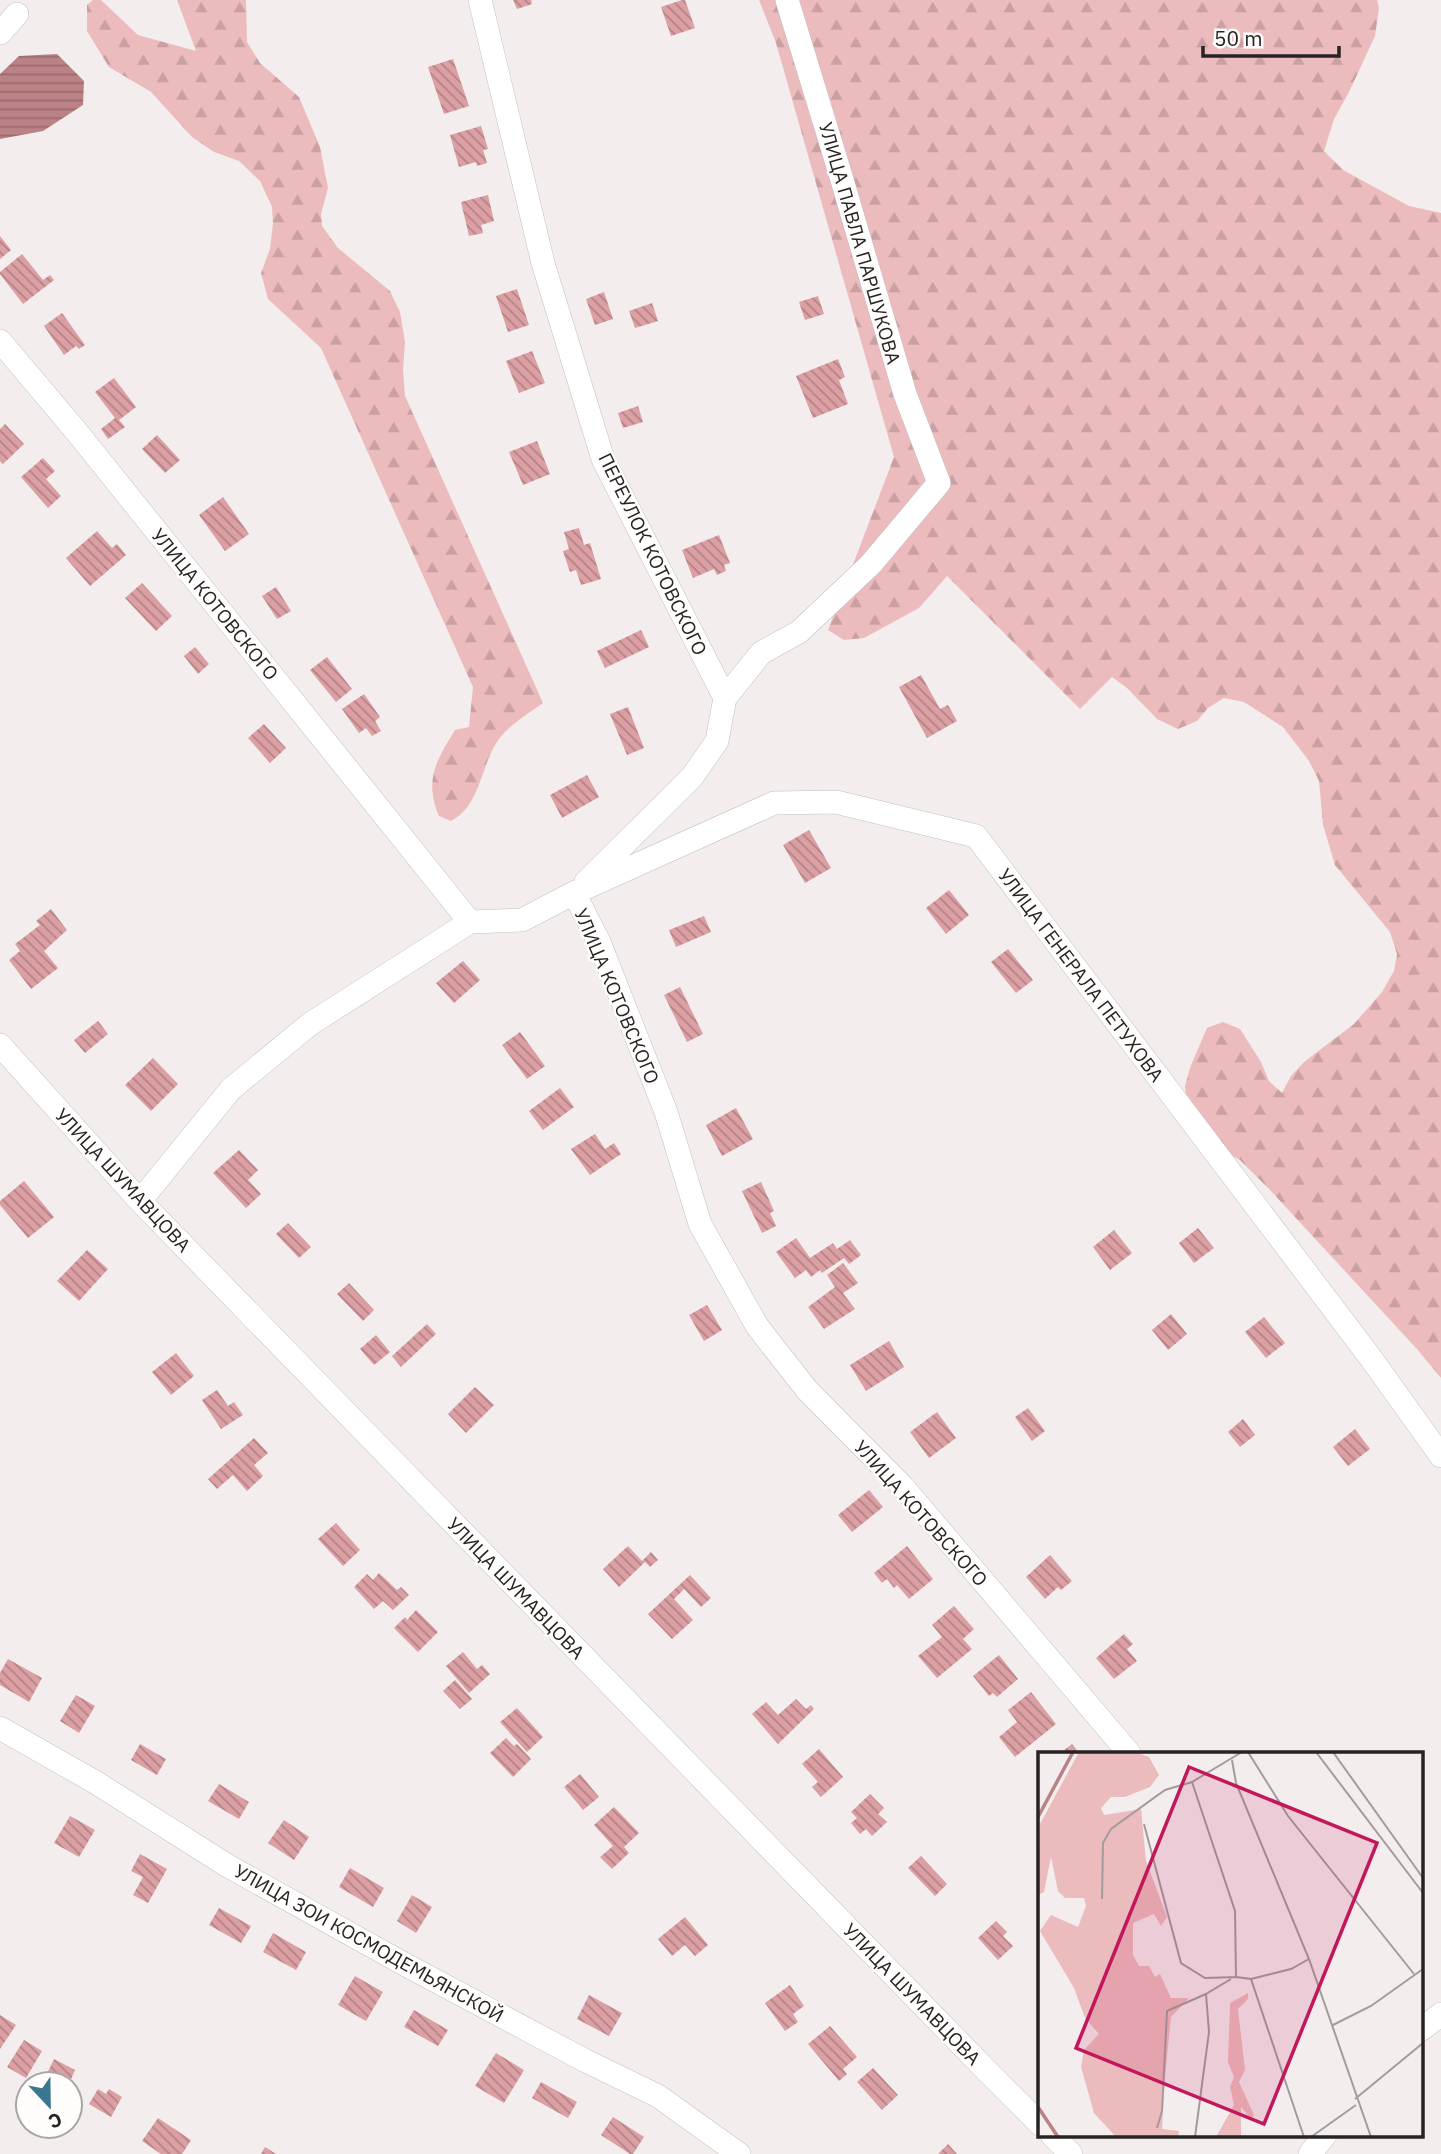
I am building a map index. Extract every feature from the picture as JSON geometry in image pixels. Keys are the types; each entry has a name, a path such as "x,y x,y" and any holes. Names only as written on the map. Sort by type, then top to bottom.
{"street":[{"name":"ПЕРЕУЛОК КОТОВСКОГО","path":"480,0 543,263 603,459 725,698"},
{"name":"УЛИЦА ПАВЛА ПАРШУКОВА","path":"725,698 761,653 800,632 871,564 939,483 905,394 786,0"},
{"path":"0,33 17,14"},
{"name":"УЛИЦА КОТОВСКОГО","path":"0,341 76,431 470,922 522,920 574,893 599,942 666,1112 700,1224 757,1326 807,1390 903,1487 1128,1752"},
{"path":"574,893 692,777 717,741 725,698"},
{"name":"УЛИЦА ГЕНЕРАЛА ПЕТУХОВА","path":"574,893 774,803 836,802 976,836 1370,1357 1441,1456"},
{"path":"140,1201 231,1089 310,1024 470,922"},
{"name":"УЛИЦА ШУМАВЦОВА","path":"0,1045 140,1201 1038,2122"},
{"name":"УЛИЦА ЗОИ КОСМОДЕМЬЯНСКОЙ","path":"0,1728 95,1782 228,1866 584,2060 658,2096 739,2154"},
{"path":"1424,2027 1441,2014"},
{"path":"1053,2136 1072,2154"},
{"path":"1310,2154 1324,2136"}],"green space":[{"path":"93,0 101,0 138,35 196,51 177,0 246,0 247,42 260,63 299,97 320,147 328,188 321,214 322,226 338,248 390,291 400,312 405,342 405,396 543,703 501,736 491,752 474,796 461,814 451,821 439,816 432,792 432,781 442,751 455,730 469,727 473,687 321,348 268,299 261,273 270,249 272,207 260,181 239,161 214,152 192,137 151,92 109,67 87,31 87,5"},
{"path":"759,0 1377,0 1379,8 1375,36 1334,119 1324,151 1343,170 1409,206 1441,213 1441,1378 1269,1189 1240,1160 1208,1142 1187,1104 1185,1086 1207,1028 1223,1022 1240,1029 1261,1062 1269,1081 1282,1093 1291,1076 1304,1062 1354,1024 1382,992 1394,971 1397,954 1390,932 1335,865 1323,825 1319,781 1309,761 1283,727 1244,702 1224,698 1208,708 1197,721 1178,729 1157,719 1127,688 1112,677 1080,709 947,576 919,608 864,638 844,640 828,630 894,457 776,43"}],"shaded area":[{"path":"57,54 84,81 83,105 43,131 0,139 0,74 19,56"}],"building":[{"path":"513,0 531,0 532,4 517,9"},
{"path":"685,0 695,28 671,36 661,7"},
{"path":"453,59 469,106 444,114 428,67"},
{"path":"481,126 488,149 483,150 487,163 477,166 476,162 459,167 450,135"},
{"path":"488,195 494,221 481,225 483,233 469,236 461,202"},
{"path":"0,236 11,250 0,259"},
{"path":"22,254 43,280 50,275 54,280 23,304 0,274"},
{"path":"517,289 529,325 508,332 496,296"},
{"path":"604,292 613,319 595,325 586,299"},
{"path":"818,296 824,314 805,320 799,302"},
{"path":"652,303 658,321 635,328 629,311"},
{"path":"62,313 85,345 79,349 76,346 64,355 44,326"},
{"path":"532,351 545,383 519,393 506,361"},
{"path":"838,359 845,377 839,380 848,404 813,418 796,376"},
{"path":"114,378 136,407 119,420 125,427 108,439 101,429 115,418 95,392"},
{"path":"638,406 643,422 623,428 618,413"},
{"path":"5,424 24,444 3,464 0,461 0,429"},
{"path":"157,435 180,460 165,473 142,449"},
{"path":"537,441 550,474 523,485 509,452"},
{"path":"43,458 55,471 46,479 61,496 48,508 21,477"},
{"path":"223,497 249,534 225,551 199,515"},
{"path":"579,528 584,545 590,543 601,579 581,585 576,570 570,572 563,551 569,549 564,532"},
{"path":"97,531 112,548 117,544 126,555 90,586 66,558"},
{"path":"719,535 730,563 724,565 726,571 717,575 714,569 693,578 682,550"},
{"path":"142,583 172,616 156,631 125,598"},
{"path":"276,587 291,611 277,619 262,596"},
{"path":"641,630 649,647 605,668 597,651"},
{"path":"195,647 209,664 198,674 184,656"},
{"path":"327,657 352,689 336,702 310,670"},
{"path":"921,675 940,709 948,705 957,721 927,738 899,687"},
{"path":"364,694 380,717 375,721 381,731 372,736 366,728 359,733 342,709"},
{"path":"628,707 644,748 627,755 610,714"},
{"path":"264,724 286,748 270,763 248,738"},
{"path":"587,775 599,797 562,818 550,795"},
{"path":"809,830 831,868 805,883 783,845"},
{"path":"949,890 969,915 946,934 926,908"},
{"path":"51,909 67,930 44,951 58,968 31,989 9,960 20,951 15,944 40,925 36,921"},
{"path":"704,916 711,932 676,947 669,930"},
{"path":"1008,949 1033,980 1016,993 991,962"},
{"path":"463,961 480,980 454,1003 436,983"},
{"path":"680,987 703,1034 687,1042 664,995"},
{"path":"98,1021 108,1034 85,1053 74,1040"},
{"path":"520,1032 545,1066 527,1079 502,1045"},
{"path":"153,1058 178,1084 151,1111 125,1085"},
{"path":"560,1088 574,1107 543,1130 529,1111"},
{"path":"736,1108 753,1139 722,1156 706,1125"},
{"path":"595,1134 605,1149 614,1143 621,1154 590,1175 571,1149"},
{"path":"239,1150 258,1170 248,1180 261,1194 246,1208 213,1173"},
{"path":"24,1181 54,1217 28,1238 0,1205 0,1201"},
{"path":"761,1182 774,1211 770,1213 776,1226 762,1233 742,1191"},
{"path":"288,1223 311,1247 299,1258 276,1234"},
{"path":"1198,1228 1214,1248 1194,1263 1179,1243"},
{"path":"1114,1230 1132,1253 1110,1270 1093,1247"},
{"path":"796,1238 810,1258 833,1243 837,1249 850,1240 861,1255 849,1264 844,1258 822,1273 820,1270 811,1277 806,1270 795,1278 776,1252"},
{"path":"87,1250 108,1269 79,1301 57,1281"},
{"path":"843,1263 858,1283 843,1293 855,1309 824,1329 808,1307 835,1287 827,1275"},
{"path":"349,1283 374,1310 363,1321 337,1294"},
{"path":"707,1305 722,1330 704,1341 689,1315"},
{"path":"1171,1314 1187,1334 1168,1350 1152,1330"},
{"path":"1264,1317 1285,1343 1266,1358 1245,1332"},
{"path":"427,1324 436,1334 401,1367 392,1356"},
{"path":"376,1335 390,1352 374,1365 360,1349"},
{"path":"889,1341 904,1367 866,1391 850,1365"},
{"path":"176,1353 194,1376 171,1395 152,1372"},
{"path":"475,1387 494,1405 466,1433 448,1414"},
{"path":"217,1390 228,1406 234,1402 243,1415 221,1429 202,1400"},
{"path":"1028,1408 1045,1431 1032,1441 1015,1417"},
{"path":"937,1412 956,1438 929,1458 910,1432"},
{"path":"1243,1419 1255,1435 1240,1447 1228,1432"},
{"path":"1355,1429 1370,1449 1348,1466 1333,1447"},
{"path":"254,1438 268,1453 254,1465 263,1476 247,1491 233,1475 217,1489 208,1479"},
{"path":"869,1490 883,1507 852,1532 838,1515"},
{"path":"336,1523 360,1550 343,1566 318,1539"},
{"path":"628,1546 642,1561 651,1552 658,1560 650,1567 645,1562 619,1587 603,1569"},
{"path":"907,1546 933,1579 909,1599 897,1585 894,1588 887,1579 882,1583 874,1573"},
{"path":"1050,1555 1072,1581 1061,1590 1058,1587 1045,1599 1026,1577"},
{"path":"379,1573 397,1590 401,1587 409,1595 393,1610 383,1601 374,1609 354,1587 367,1574 373,1580"},
{"path":"690,1575 711,1598 701,1607 684,1589 674,1599 693,1620 672,1639 648,1614"},
{"path":"954,1606 974,1629 963,1639 972,1649 937,1678 918,1656 942,1637 932,1625"},
{"path":"416,1610 438,1632 418,1652 394,1628"},
{"path":"1124,1634 1133,1644 1127,1649 1137,1661 1114,1679 1096,1658"},
{"path":"463,1652 477,1669 482,1665 490,1674 469,1693 446,1666"},
{"path":"999,1655 1018,1679 997,1697 993,1693 989,1696 973,1676"},
{"path":"8,1659 42,1678 29,1702 0,1685 0,1673"},
{"path":"455,1680 472,1699 460,1709 443,1691"},
{"path":"1031,1692 1056,1724 1015,1757 999,1737 1017,1722 1008,1710"},
{"path":"76,1695 95,1706 79,1733 60,1721"},
{"path":"796,1699 806,1709 811,1705 814,1709 778,1744 752,1714 766,1702 778,1715"},
{"path":"517,1708 543,1737 527,1752 500,1722"},
{"path":"506,1738 514,1746 517,1744 531,1759 513,1777 490,1753"},
{"path":"140,1744 166,1759 157,1775 131,1760"},
{"path":"1072,1744 1078,1752 1061,1752"},
{"path":"819,1749 843,1777 821,1797 812,1787 818,1782 802,1764"},
{"path":"580,1774 599,1797 583,1810 564,1787"},
{"path":"219,1784 249,1802 239,1819 208,1801"},
{"path":"870,1794 884,1808 878,1814 887,1822 872,1836 866,1829 860,1834 851,1823 857,1818 851,1812"},
{"path":"614,1807 639,1833 624,1847 629,1853 612,1869 600,1857 613,1846 594,1825"},
{"path":"70,1816 95,1830 79,1857 54,1843"},
{"path":"284,1820 309,1837 294,1860 268,1843"},
{"path":"140,1854 167,1869 148,1903 133,1895 143,1877 131,1871"},
{"path":"921,1856 947,1884 935,1896 908,1868"},
{"path":"350,1868 384,1888 373,1907 339,1887"},
{"path":"412,1895 432,1907 416,1933 397,1921"},
{"path":"219,1908 251,1926 241,1943 209,1925"},
{"path":"685,1917 708,1945 695,1956 685,1945 672,1956 658,1939"},
{"path":"996,1921 1007,1932 1003,1936 1013,1946 998,1960 978,1938"},
{"path":"273,1933 306,1952 296,1970 263,1952"},
{"path":"355,1976 383,1992 366,2021 338,2005"},
{"path":"790,1985 804,2006 793,2014 798,2022 785,2031 765,2003"},
{"path":"589,1995 622,2013 609,2036 577,2019"},
{"path":"414,2010 448,2030 438,2046 404,2027"},
{"path":"0,2015 16,2025 0,2049"},
{"path":"830,2026 857,2057 843,2069 847,2074 839,2081 808,2044"},
{"path":"24,2040 42,2051 31,2070 14,2071 7,2067"},
{"path":"496,2053 524,2070 504,2103 475,2086"},
{"path":"54,2059 75,2070 49,2070"},
{"path":"873,2068 898,2095 882,2110 857,2082"},
{"path":"541,2082 577,2102 568,2118 532,2098"},
{"path":"98,2089 106,2094 109,2089 122,2097 111,2117 89,2104"},
{"path":"613,2117 644,2137 633,2154 601,2135"},
{"path":"158,2118 191,2140 182,2154 161,2154 142,2141"},
{"path":"948,2144 957,2154 938,2154"},
{"path":"265,2147 276,2154 261,2154"}]}
